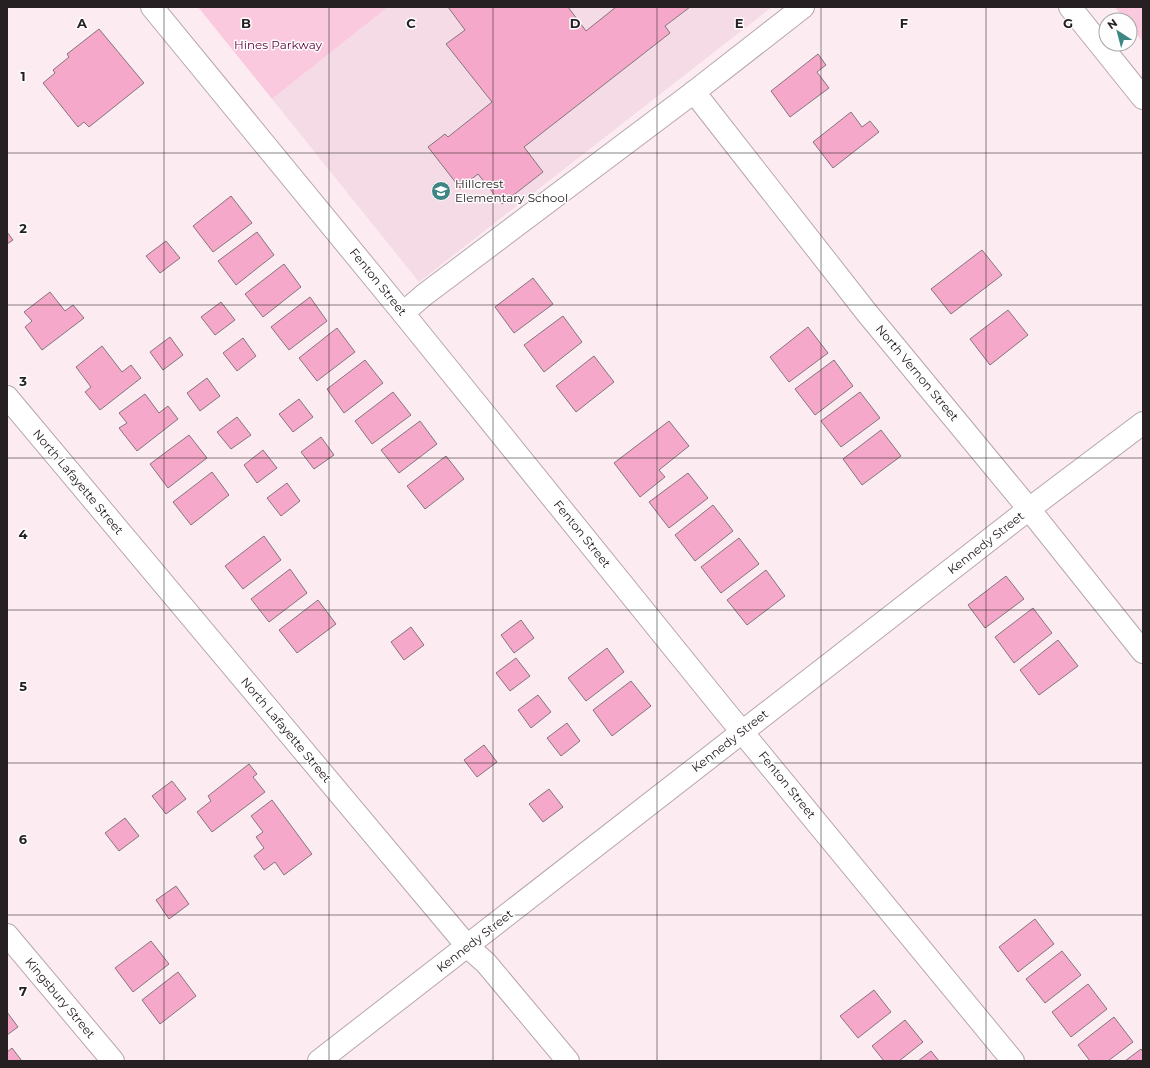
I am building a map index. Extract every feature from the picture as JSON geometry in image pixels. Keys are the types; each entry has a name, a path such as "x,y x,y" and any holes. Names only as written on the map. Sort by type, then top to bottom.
{"street":[{"name":"Fenton Street","path":"152,7 1012,1061"},
{"path":"1070,7 1143,98"},
{"path":"403,313 424,295 694,92 790,11"},
{"name":"North Vernon Street","path":"694,92 867,313 1029,509 1143,652"},
{"name":"North Lafayette Street","path":"7,397 468,947 486,963 568,1061"},
{"name":"Kennedy Street","path":"319,1061 468,947 1029,509 1143,423"},
{"name":"Kingsbury Street","path":"7,935 113,1061"}],"shaded area":[{"name":"Hillcrest Elementary School","path":"388,7 772,7 419,282 272,99"}],"green space":[{"name":"Hines Parkway","path":"198,7 388,7 272,99"},
{"path":"1115,7 1143,7 1143,42 1138,36 1138,12 1119,12"}],"building":[{"path":"448,7 568,7 586,31 616,7 690,7 665,26 670,33 524,147 543,172 502,204 478,174 460,188 428,147 445,134 448,137 492,102 446,44 465,30"},
{"path":"99,29 144,83 89,127 84,122 78,127 43,83 55,73 53,70 69,57 67,54"},
{"path":"818,54 826,65 817,72 829,88 790,117 771,91"},
{"path":"851,112 862,127 870,121 879,132 833,168 813,142"},
{"path":"231,196 252,223 213,252 193,226"},
{"path":"7,232 13,240 7,244"},
{"path":"257,232 274,255 236,285 218,261"},
{"path":"166,241 180,258 160,273 146,256"},
{"path":"982,250 1002,275 951,314 931,289"},
{"path":"284,264 301,287 263,317 245,294"},
{"path":"533,278 553,304 514,333 495,307"},
{"path":"50,292 65,311 73,305 84,318 42,350 25,327 32,321 24,312"},
{"path":"310,297 327,321 289,350 271,327"},
{"path":"221,302 235,320 215,335 201,317"},
{"path":"1008,310 1028,335 990,365 970,339"},
{"path":"563,316 582,342 544,372 524,345"},
{"path":"808,327 828,353 789,382 770,357"},
{"path":"337,328 355,352 317,381 299,358"},
{"path":"170,337 183,355 163,370 150,352"},
{"path":"243,338 256,356 237,371 223,353"},
{"path":"102,346 122,372 131,365 141,378 100,410 85,392 91,387 76,367"},
{"path":"594,356 614,382 576,412 556,386"},
{"path":"365,360 383,383 344,413 327,389"},
{"path":"834,360 853,386 815,415 795,389"},
{"path":"207,378 220,396 200,411 187,393"},
{"path":"393,392 411,415 372,444 355,421"},
{"path":"860,392 880,418 841,447 821,421"},
{"path":"145,394 159,413 168,406 178,419 137,451 119,428 127,423 119,413"},
{"path":"299,399 313,417 293,432 279,414"},
{"path":"237,417 251,435 231,449 217,432"},
{"path":"420,421 437,444 399,473 381,450"},
{"path":"669,421 689,446 659,470 665,477 640,497 614,463"},
{"path":"881,430 901,456 862,485 843,459"},
{"path":"189,435 207,458 168,488 150,464"},
{"path":"321,437 334,455 314,469 301,452"},
{"path":"263,450 277,468 257,483 244,465"},
{"path":"446,456 464,479 425,509 407,486"},
{"path":"212,472 229,495 191,525 173,502"},
{"path":"688,473 708,498 669,528 649,502"},
{"path":"287,483 300,501 281,516 267,498"},
{"path":"713,505 733,531 695,561 675,535"},
{"path":"264,536 281,560 243,589 225,566"},
{"path":"739,538 759,564 721,593 701,567"},
{"path":"290,569 307,593 269,622 251,599"},
{"path":"766,570 785,596 747,625 727,600"},
{"path":"1006,576 1024,599 985,628 968,605"},
{"path":"318,600 336,624 297,653 279,630"},
{"path":"1033,608 1052,633 1014,663 995,637"},
{"path":"521,620 534,638 514,653 501,635"},
{"path":"411,627 424,645 404,660 391,642"},
{"path":"1058,640 1078,666 1039,695 1020,670"},
{"path":"607,648 624,672 586,701 568,678"},
{"path":"516,658 530,676 510,691 496,673"},
{"path":"631,681 651,706 612,736 593,710"},
{"path":"538,695 551,712 531,728 518,710"},
{"path":"567,723 580,741 561,756 547,738"},
{"path":"484,745 497,762 477,777 464,760"},
{"path":"249,764 257,774 253,777 265,792 212,832 197,812 211,801 208,796"},
{"path":"172,781 186,799 166,814 152,796"},
{"path":"549,789 563,807 543,822 529,804"},
{"path":"272,800 312,854 284,875 275,862 264,870 254,856 264,848 256,837 263,832 251,816"},
{"path":"125,818 139,836 119,851 105,833"},
{"path":"176,886 189,904 169,919 156,900"},
{"path":"1035,919 1054,944 1018,972 999,947"},
{"path":"151,941 169,964 133,992 115,968"},
{"path":"1062,951 1081,975 1045,1003 1026,979"},
{"path":"178,972 196,996 160,1024 142,1000"},
{"path":"1088,984 1107,1009 1071,1037 1052,1012"},
{"path":"874,990 891,1012 858,1038 840,1016"},
{"path":"7,1012 18,1027 7,1035"},
{"path":"1114,1017 1133,1042 1108,1061 1090,1061 1078,1045"},
{"path":"905,1020 923,1042 899,1061 884,1061 872,1046"},
{"path":"12,1048 22,1061 7,1061 7,1052"},
{"path":"1141,1049 1143,1052 1143,1061 1125,1061"},
{"path":"931,1051 939,1061 918,1061"}],"place":[{"name":"Hillcrest Elementary School","path":"441,191"}]}
